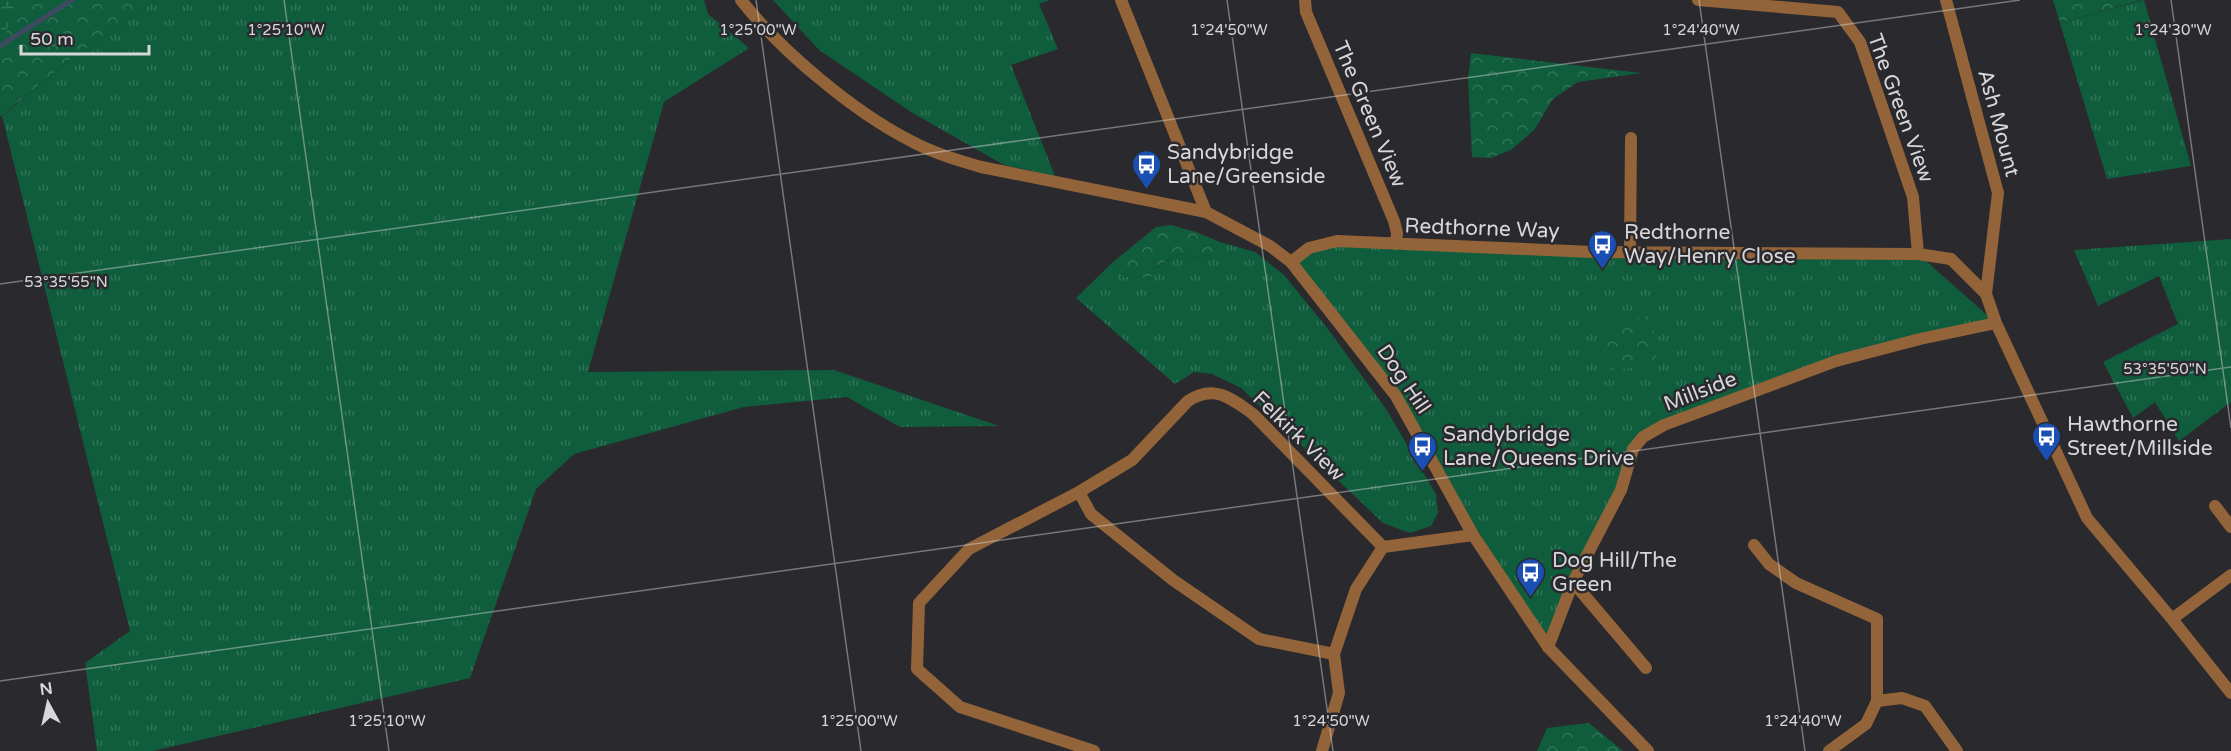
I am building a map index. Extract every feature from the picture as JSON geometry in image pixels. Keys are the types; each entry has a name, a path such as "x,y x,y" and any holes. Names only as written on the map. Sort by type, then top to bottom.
{"street":[{"name":"Dog Hill","path":"741,0 800,61 860,111 912,142 948,157 981,167 1206,212 1261,240 1291,262 1395,396 1473,535 1548,647 1648,751"},
{"path":"1121,0 1206,212"},
{"name":"The Green View","path":"1305,0 1306,12 1394,221 1397,233 1396,244"},
{"name":"The Green View","path":"1698,0 1838,12 1860,42 1913,197 1918,254"},
{"name":"Ash Mount","path":"1946,0 1998,193 1986,294"},
{"path":"1630,251 1631,138"},
{"name":"Redthorne Way","path":"1291,262 1309,248 1331,242 1361,241 1630,251 1918,254 1951,259 1986,294"},
{"path":"1986,294 1996,324 2087,518 2172,619 2227,679 2231,693"},
{"name":"Millside","path":"1548,647 1573,582 1621,490 1633,448 1646,436 1664,425 1836,361 1920,339 1996,324"},
{"name":"Felkirk View","path":"1094,751 960,707 917,669 919,603 969,549 1079,492 1132,460 1188,401 1199,394 1212,392 1232,398 1253,414 1383,547"},
{"path":"1079,492 1091,514 1173,580 1259,639 1334,654"},
{"path":"2215,506 2231,527"},
{"path":"1322,751 1339,693 1334,654 1356,589 1383,547 1473,535"},
{"path":"1754,545 1769,564 1796,583 1877,620 1877,701 1866,724 1829,751"},
{"path":"2172,619 2231,575"},
{"path":"1573,582 1646,668"},
{"path":"1877,701 1902,698 1925,706 1957,751"}],"green space":[{"path":"0,0 156,0 68,61 0,117"},
{"path":"0,0 24,0 12,13 0,52"},
{"path":"156,0 704,0 708,14 749,48 664,102 588,372 834,370 999,426 900,427 847,397 744,407 574,454 536,489 470,678 153,751 97,751 85,663 130,631 2,116 68,61"},
{"path":"773,0 1050,0 1039,4 1058,49 1011,65 1055,176 1004,165 911,112 819,50"},
{"path":"2053,0 2142,0 2060,23"},
{"path":"2144,0 2191,166 2107,179 2060,23"},
{"path":"1471,53 1641,73 1578,82 1553,99 1534,130 1511,150 1491,158 1472,157 1468,79"},
{"path":"1171,225 1220,242 1211,255 1197,257 1177,254 1156,267 1153,276 1140,278 1119,276 1113,262 1156,227"},
{"path":"2231,239 2231,402 2179,441 2155,402 2133,418 2103,362 2178,324 2159,276 2098,306 2074,250"},
{"path":"1220,242 1255,252 1284,275 1328,329 1386,409 1436,494 1438,513 1431,526 1410,533 1383,523 1241,388 1212,374 1194,372 1175,384 1076,298 1113,262 1119,276 1140,278 1177,254 1197,257 1211,255"},
{"path":"1325,243 1918,254 1996,323 1836,361 1643,437 1548,647 1396,396 1291,262"},
{"path":"1652,316 1657,366 1607,370 1602,321"},
{"path":"1589,723 1623,751 1537,751 1547,728"}],"waterway":[{"path":"0,46 72,0"}],"place":[{"name":"Sandybridge Lane/Greenside","path":"1146,190"},
{"name":"Redthorne Way/Henry Close","path":"1603,270"},
{"name":"Hawthorne Street/Millside","path":"2046,462"},
{"name":"Sandybridge Lane/Queens Drive","path":"1422,472"},
{"name":"Dog Hill/The Green","path":"1531,598"}]}
